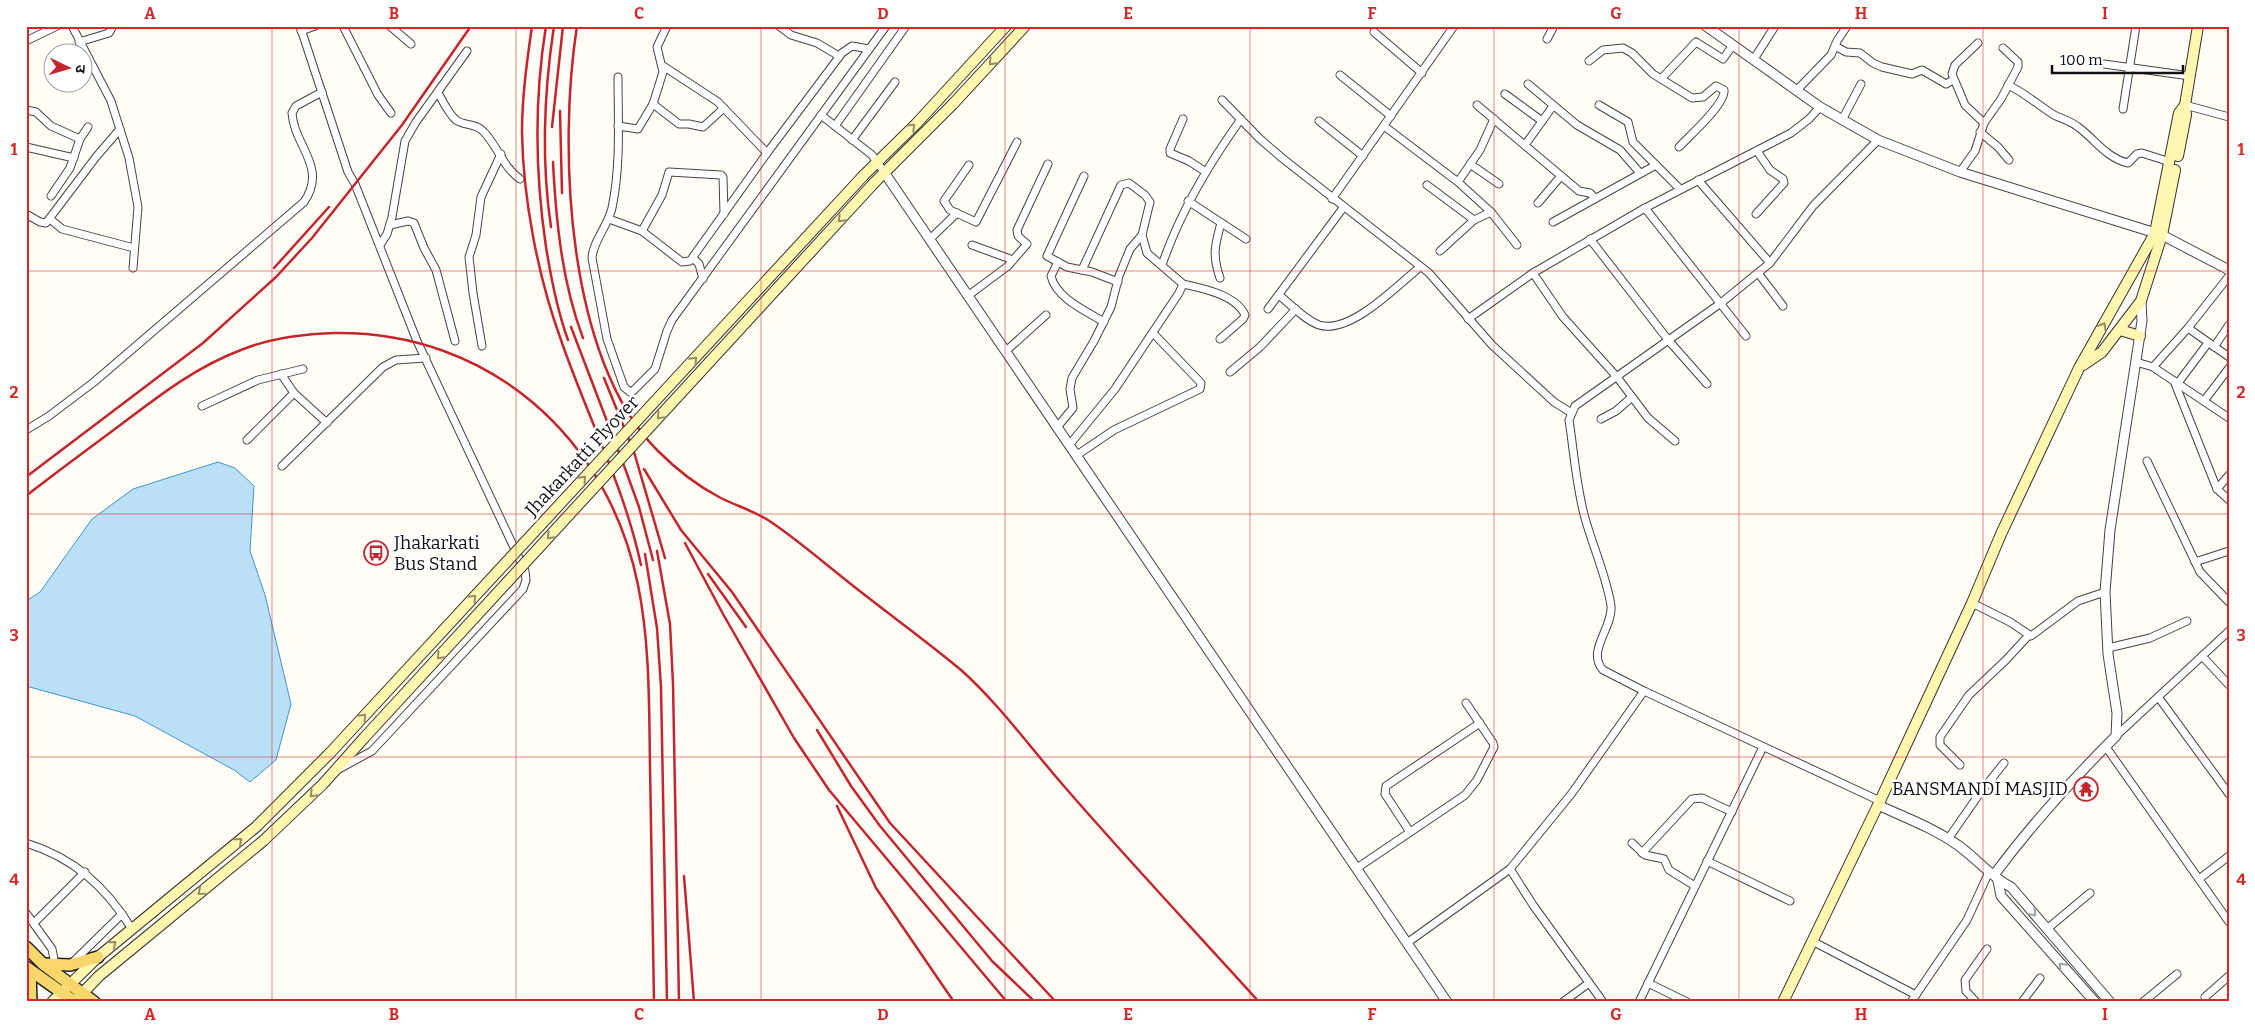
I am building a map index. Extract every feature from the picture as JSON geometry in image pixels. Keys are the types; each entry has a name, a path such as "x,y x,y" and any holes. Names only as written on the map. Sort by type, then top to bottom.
{"main road":[{"name":"Jhakarkatti Flyover","path":"52,1002 98,957 248,833 311,774 877,161 916,124 1006,26"},
{"name":"Jhakarkatti Flyover","path":"75,1002 99,976 263,841 335,772 364,738 884,172 953,104 1025,26"},
{"path":"2079,368 2102,352 2141,301 2152,266 2186,115 2185,105 2198,26"},
{"path":"1783,1002 1880,803 1972,603 2001,534 2079,368 2141,261 2159,234 2179,113 2185,105"},
{"path":"2141,261 2152,266"},
{"path":"2114,307 2130,316"},
{"path":"2120,330 2140,336"},
{"path":"26,948 67,988 75,1002"},
{"path":"43,964 70,965 98,957"},
{"path":"28,968 67,988 83,993 94,1002"},
{"path":"28,968 32,1002"}],"street":[{"path":"26,41 57,26"},
{"path":"72,26 79,42 109,33 113,26"},
{"path":"315,26 301,28 348,172 355,184 380,245 417,341 525,571 526,580 523,589 372,751 335,772"},
{"path":"343,26 378,95 391,113"},
{"path":"618,126 640,128 652,104 663,66 658,56 657,47 667,26"},
{"path":"779,26 791,35 817,44 839,56"},
{"path":"618,77 618,162 609,219 595,245 592,258 607,339 627,391 633,391 652,374 672,320 821,115 880,30 886,26"},
{"path":"834,126 906,26"},
{"path":"1332,199 1454,26"},
{"path":"1547,39 1554,26"},
{"path":"1706,26 1820,107 1878,140 1960,172 2159,234 2229,270"},
{"path":"1754,59 1775,26"},
{"path":"1797,90 1831,55 1847,26"},
{"path":"2123,109 2136,26"},
{"path":"393,27 411,44"},
{"path":"1374,32 1422,73"},
{"path":"1661,79 1696,42 1723,60 1733,44"},
{"path":"1978,43 1952,70 1953,80 1968,109 1984,123"},
{"path":"609,219 642,231 682,262 690,261 839,56 852,46 868,48"},
{"path":"1835,46 1846,52 1860,53 1882,67 1912,74 1922,70 1946,84 1953,80"},
{"path":"1589,61 1603,50 1623,48 1632,53 1661,79 1692,98 1703,97 1716,86 1725,92 1712,113 1679,147"},
{"path":"1960,172 1978,145 1984,123 2008,85 2018,62 2003,48"},
{"path":"380,245 390,225 405,141 416,122 467,51"},
{"path":"2104,64 2190,76"},
{"path":"92,66 111,101 120,129 137,199 133,268"},
{"path":"663,66 671,69 724,108 767,153"},
{"path":"1340,75 1391,116"},
{"path":"852,140 895,82"},
{"path":"1528,84 1577,125 1620,150 1640,173"},
{"path":"1842,120 1861,84"},
{"path":"2008,85 2025,94 2055,115 2077,125 2105,152 2124,162 2128,163 2137,154 2142,153 2170,162"},
{"path":"26,430 49,416 101,376 304,202 312,188 312,171 292,114 296,106 322,92"},
{"path":"438,93 456,120 479,127 501,154 509,170 520,179"},
{"path":"1505,94 1542,121"},
{"path":"1222,100 1260,139 1343,208 1436,281 1468,320 1554,402 1570,412"},
{"path":"652,104 679,124 690,124 703,128 724,108"},
{"path":"1477,105 1579,191 1590,193 1595,198"},
{"path":"1599,105 1628,122 1633,142 1680,189"},
{"path":"2185,105 2229,117"},
{"path":"1525,145 1553,106"},
{"path":"1468,320 1533,273 1590,239 1680,189 1792,133 1809,120 1820,107"},
{"path":"26,110 36,112 51,126 80,139"},
{"path":"821,115 877,161 1007,350 1447,1002"},
{"path":"1183,118 1170,153 1189,161 1206,172"},
{"path":"1458,182 1480,150 1494,119"},
{"path":"1162,265 1175,229 1188,201 1240,120"},
{"path":"1319,121 1363,156"},
{"path":"1384,126 1458,182 1491,212 1517,244"},
{"path":"51,196 67,173 80,139 88,127"},
{"path":"26,214 43,224 50,220 96,157 120,129"},
{"path":"1980,132 1998,146 2008,160"},
{"path":"1878,140 1813,206 1770,263 1721,302 1575,406 1570,412 1569,420 1582,506 1611,607 1608,627 1597,652 1596,659 1603,670 1644,691 1935,830 2010,887 2108,1001"},
{"path":"969,165 944,201 946,208 976,222 1017,142"},
{"path":"26,148 74,158"},
{"path":"1756,214 1784,183 1783,178 1770,170 1757,151"},
{"path":"482,346 469,261 476,235 479,204 489,176 501,154"},
{"path":"969,294 1013,260 1028,244 1018,236 1017,230 1048,164"},
{"path":"1470,164 1499,184"},
{"path":"1553,222 1656,164"},
{"path":"642,231 662,195 670,172 721,174 723,177 724,214"},
{"path":"1084,176 1047,256 1058,262 1118,282"},
{"path":"1538,203 1561,176"},
{"path":"1698,180 1770,263"},
{"path":"1058,426 1073,408 1070,389 1072,378 1104,322 1130,249 1142,235 1150,202 1145,195 1129,183 1121,185 1082,270"},
{"path":"1427,185 1474,220"},
{"path":"1188,201 1246,239"},
{"path":"1268,309 1343,208"},
{"path":"1645,208 1746,336"},
{"path":"1440,251 1474,220 1491,212"},
{"path":"931,238 957,213"},
{"path":"50,220 62,229 134,248"},
{"path":"390,225 408,221 414,224 436,270 455,341"},
{"path":"1220,278 1215,264 1214,250 1221,223"},
{"path":"1142,235 1149,257 1162,265 1183,284 1225,297 1244,313 1240,322 1220,338"},
{"path":"1590,239 1668,341 1707,384"},
{"path":"972,246 1013,260"},
{"path":"693,258 699,264 703,279"},
{"path":"1058,262 1051,276 1053,282 1070,301 1104,322"},
{"path":"1279,295 1321,326 1346,322 1364,312 1420,267"},
{"path":"1533,273 1563,317 1617,377 1653,423 1675,441"},
{"path":"1758,273 1783,306"},
{"path":"2153,367 2188,328 2229,276"},
{"path":"1070,444 1114,389 1153,333 1183,284"},
{"path":"2116,736 2117,712 2108,648 2105,592 2110,530 2142,321 2141,301"},
{"path":"1230,372 1260,347 1296,309"},
{"path":"1007,350 1046,315"},
{"path":"2176,382 2229,325"},
{"path":"2188,328 2229,357"},
{"path":"1077,455 1114,430 1200,389 1201,383 1153,333"},
{"path":"282,466 383,367 396,360 426,358"},
{"path":"2136,362 2153,367 2229,418"},
{"path":"2204,401 2229,368"},
{"path":"202,406 258,380 303,369"},
{"path":"281,374 294,393 327,423"},
{"path":"2176,382 2217,489 2229,500"},
{"path":"246,440 294,393"},
{"path":"1602,420 1632,397"},
{"path":"2147,461 2195,562 2206,580 2229,602"},
{"path":"2217,489 2229,475"},
{"path":"2195,562 2229,551"},
{"path":"1972,603 2034,636 2060,613 2078,601 2105,592"},
{"path":"2108,648 2150,638 2187,621"},
{"path":"1912,1002 2019,841 2079,773 2116,736 2229,631"},
{"path":"1960,765 1940,745 1940,737 1963,702 2029,635"},
{"path":"2202,656 2229,685"},
{"path":"1408,943 1510,869 1572,793 1644,691"},
{"path":"2159,698 2229,794"},
{"path":"1357,868 1471,790 1494,747 1494,742 1466,703"},
{"path":"1410,832 1385,794 1386,786 1480,723"},
{"path":"1639,1002 1763,747"},
{"path":"2106,747 2229,922"},
{"path":"1948,839 1980,793 2004,763"},
{"path":"1642,853 1692,799 1702,798 1732,812"},
{"path":"26,843 56,855 85,872 122,914 132,929"},
{"path":"1632,843 1642,853 1662,858 1669,870 1695,886"},
{"path":"2199,879 2229,856"},
{"path":"1707,861 1790,901"},
{"path":"1510,869 1533,905 1603,1002"},
{"path":"34,923 85,872"},
{"path":"1994,876 2001,896 2095,1002"},
{"path":"2047,929 2090,893"},
{"path":"26,913 52,949 55,965"},
{"path":"70,965 122,914"},
{"path":"1812,941 1916,995"},
{"path":"1976,1002 1966,991 1965,980 1986,949"},
{"path":"2144,1002 2177,974"},
{"path":"2205,997 2229,976"},
{"path":"2022,1002 2040,978"},
{"path":"1563,1002 1589,983"},
{"path":"1648,983 1687,1002"}],"water":[{"path":"218,462 235,468 254,486 250,551 265,595 291,704 276,760 250,782 234,770 135,716 26,686 26,601 40,592 92,519 133,489"}],"railway":[{"path":"26,477 203,343 276,277 312,238 402,125 471,26"},
{"path":"532,26 524,92 522,132 525,184 533,238 553,316 625,507 641,565"},
{"path":"546,26 539,81 538,164 546,247 558,306 568,340"},
{"path":"551,227 546,177 545,126 554,26"},
{"path":"552,127 563,26"},
{"path":"577,26 571,75 569,131 570,190 576,250 587,308 604,363 627,412 658,451 687,476 711,493 759,515 783,530 937,650 975,683 1135,866 1259,1002"},
{"path":"560,111 562,193"},
{"path":"553,162 561,252 570,296 583,338"},
{"path":"274,268 329,207"},
{"path":"571,327 639,507 653,560"},
{"path":"26,496 179,382 241,350 287,337 335,333 391,337 443,351 491,373 533,403 570,440 600,483 623,532 638,585 645,630 648,675 654,1002"},
{"path":"604,378 634,452 665,558"},
{"path":"644,469 681,530 732,592 890,823 1056,1002"},
{"path":"685,543 794,738 829,790 1007,1002"},
{"path":"657,551 670,624 673,684 679,1002"},
{"path":"645,554 657,628 661,687 667,1002"},
{"path":"708,574 746,627"},
{"path":"817,730 851,786 880,826 992,961 1035,1002"},
{"path":"837,806 876,888 954,1002"},
{"path":"684,876 694,1002"}],"place":[{"name":"Jhakarkati Bus Stand","path":"376,553"},
{"name":"BANSMANDI MASJID","path":"2086,789"}]}
